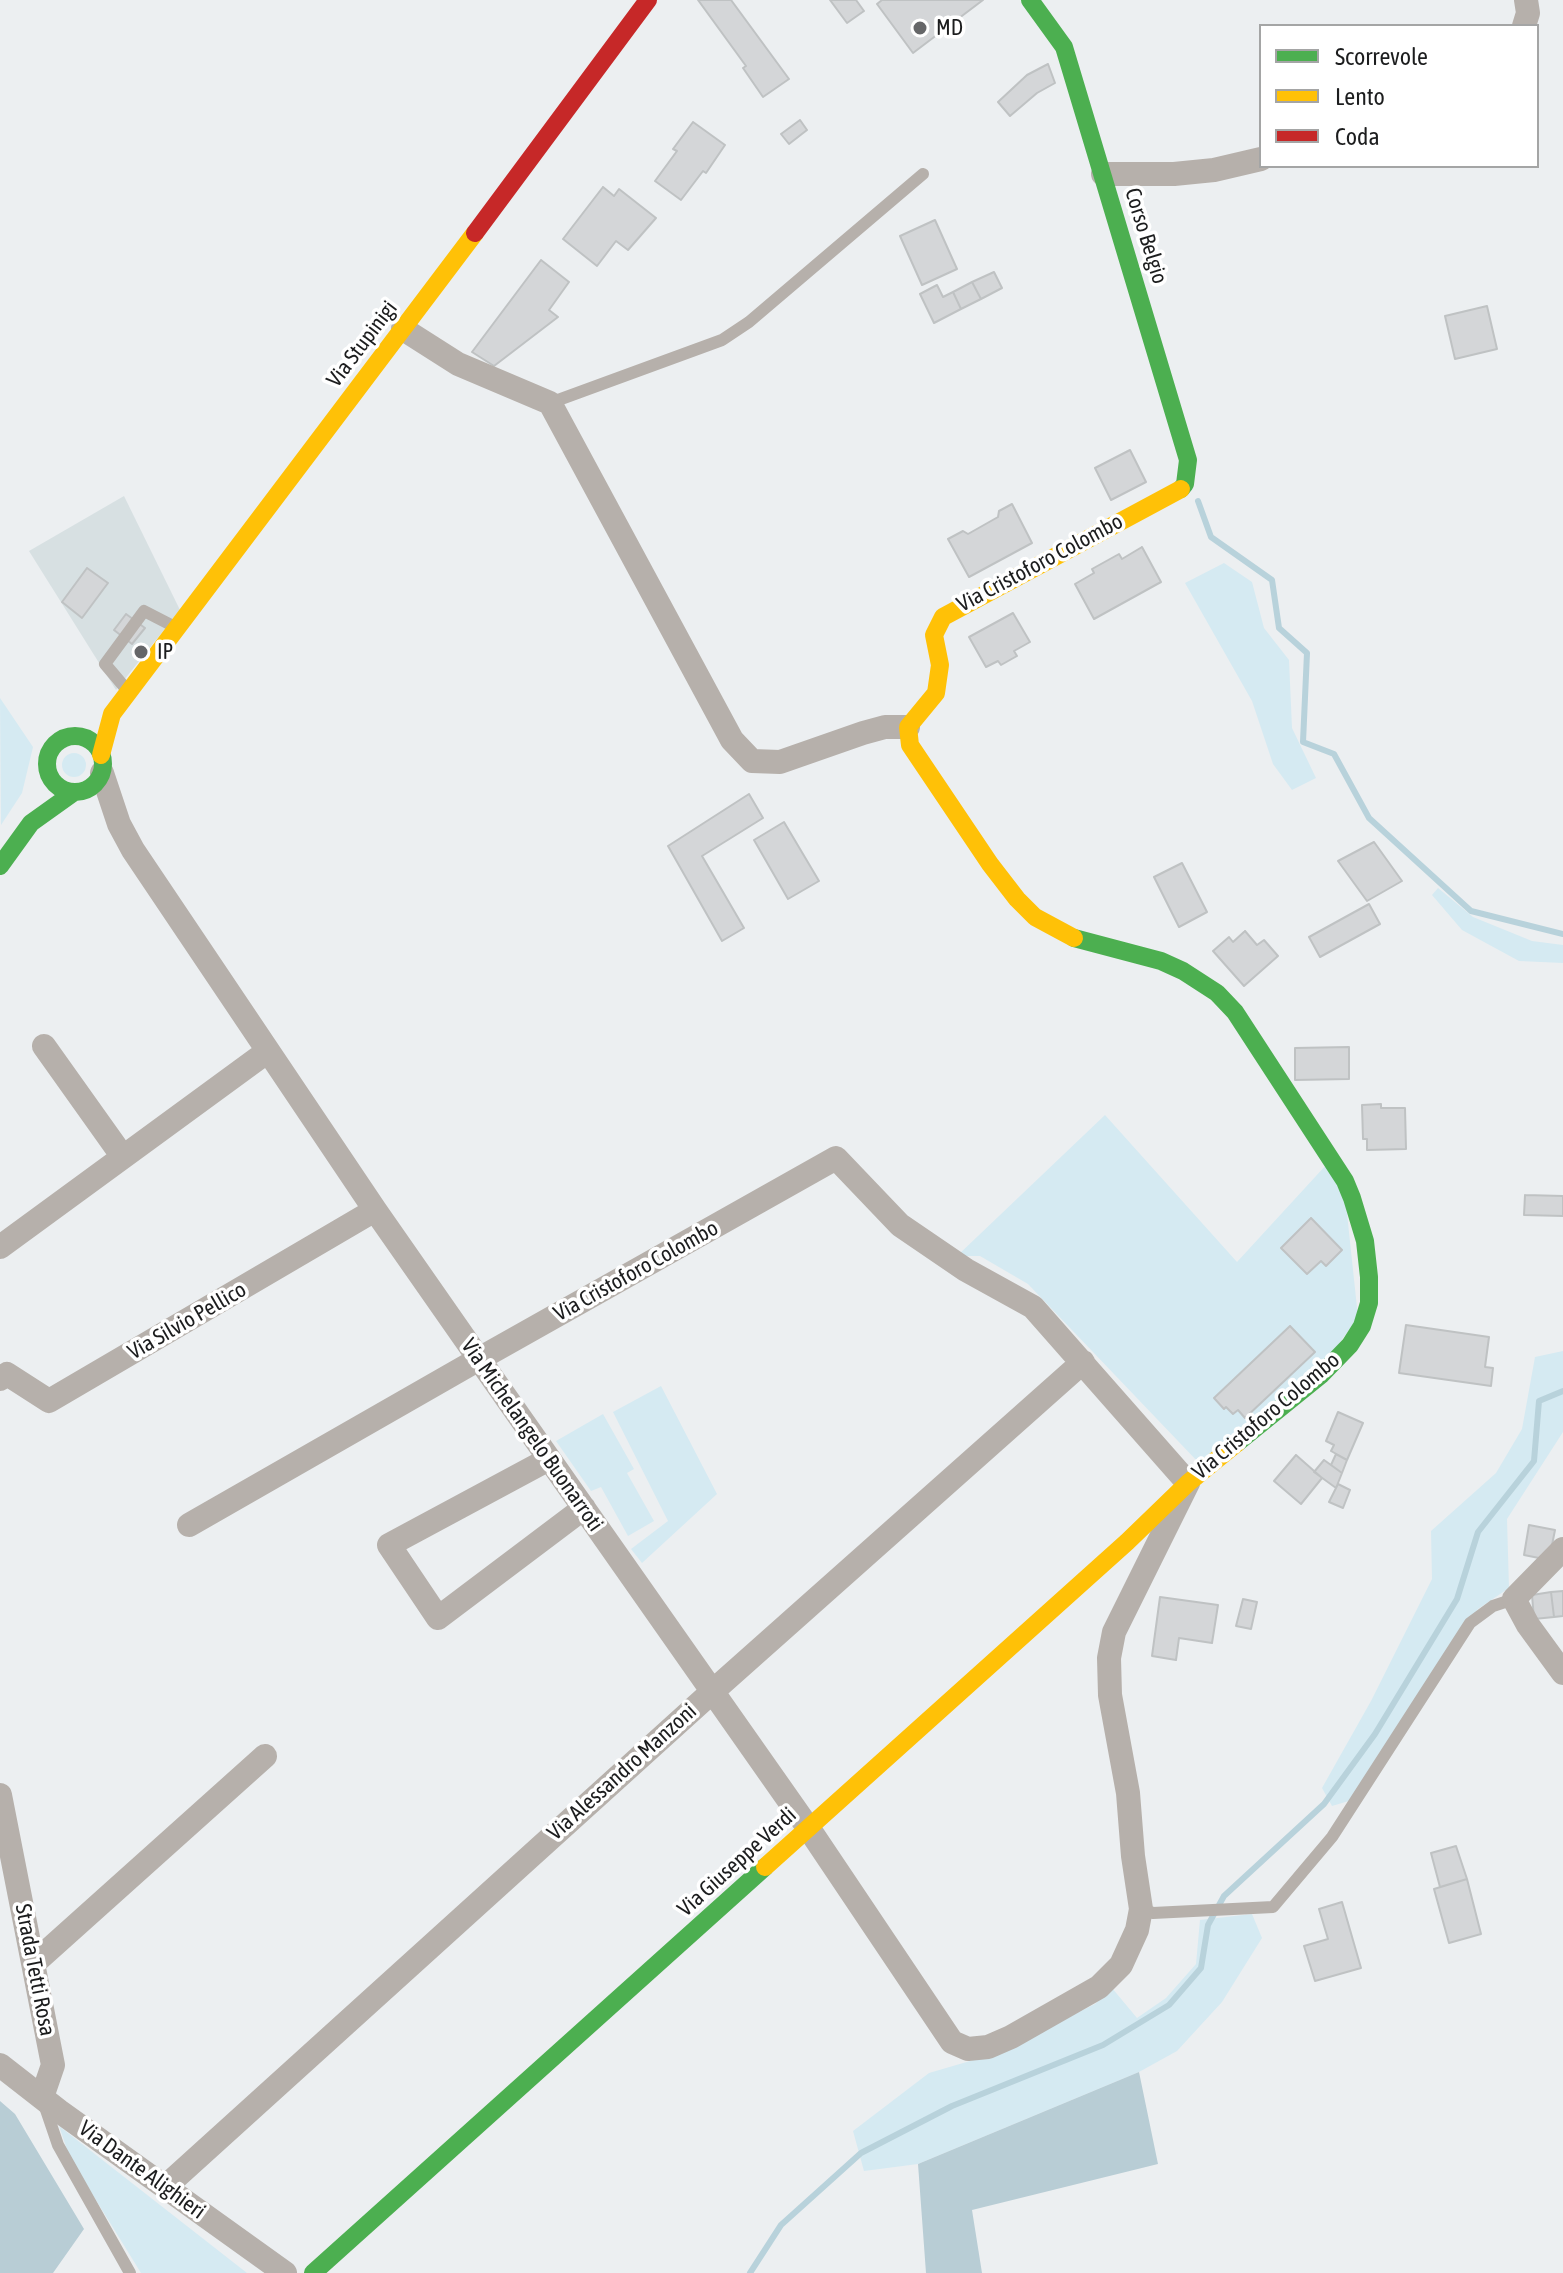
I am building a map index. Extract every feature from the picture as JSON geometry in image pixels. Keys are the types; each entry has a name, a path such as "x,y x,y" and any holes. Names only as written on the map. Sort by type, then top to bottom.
{"street":[{"name":"Via Stupinigi","path":"102,764 112,714 648,0"},
{"name":"Corso Belgio","path":"1030,0 1064,47 1103,174 1188,460 1185,484 1177,493"},
{"path":"1525,24 1528,13 1526,0"},
{"path":"1103,174 1200,171 1259,159"},
{"path":"403,329 458,364 550,403 732,740 752,761 780,762 863,733 885,727 908,727"},
{"name":"Via Cristoforo Colombo","path":"189,1525 836,1158 900,1225 966,1270 1033,1307 1188,1483 1321,1375 1350,1345 1362,1326 1369,1303 1365,1241 1352,1198 1345,1181 1252,1037 1217,993 1202,982 1161,961 1069,937 1035,917 990,864 910,745 908,727 936,693 940,665 934,635 943,617 1149,505 1177,493"},
{"name":"Via Stupinigi","path":"72,736 112,714"},
{"path":"0,866 31,823 47,770 47,760 55,744 72,736 90,740 102,764 98,781 31,823"},
{"name":"Via Michelangelo Buonarroti","path":"102,764 119,824 133,850 375,1210 809,1829 952,2042 968,2049 988,2047 1099,1987 1121,1965 1137,1930 1141,1909"},
{"path":"47,770 56,786 78,792"},
{"name":"Via Michelangelo Buonarroti","path":"78,792 119,824"},
{"path":"44,1046 123,1157"},
{"path":"0,1247 268,1051"},
{"name":"Via Silvio Pellico","path":"0,1379 7,1374 49,1401 375,1210"},
{"name":"Via Alessandro Manzoni","path":"165,2187 713,1691 1083,1362"},
{"path":"549,1459 389,1545 438,1618 584,1508"},
{"path":"1141,1909 1128,1793 1110,1695 1109,1658 1114,1632 1188,1483"},
{"name":"Via Giuseppe Verdi","path":"313,2273 1127,1542 1188,1483"},
{"path":"1563,1549 1514,1599 1528,1625 1563,1673"},
{"path":"33,1964 265,1756"},
{"name":"Strada Tetti Rosa","path":"0,1795 53,2065 42,2097"},
{"name":"Via Dante Alighieri","path":"0,2065 285,2273"}],"lane":[{"path":"550,403 722,340 749,322 923,174"},
{"path":"128,692 105,664 144,611 177,628"},
{"path":"1141,1909 1153,1913 1273,1907 1332,1837 1470,1623 1493,1606 1514,1599"},
{"path":"42,2097 58,2145 130,2273"}],"shaded area":[{"path":"124,496 180,610 116,690 29,551"},
{"path":"1224,563 1252,582 1264,628 1289,660 1292,728 1316,778 1292,790 1273,764 1252,701 1185,583"},
{"path":"0,698 33,747 22,793 1,825"},
{"path":"74,753 82,757 86,765 82,773 74,777 66,773 62,765 66,757"},
{"path":"1438,888 1473,917 1532,941 1563,945 1563,963 1519,961 1462,930 1432,895"},
{"path":"1105,1115 1237,1262 1327,1164 1346,1204 1358,1317 1331,1355 1199,1463 1028,1284 980,1256 957,1256"},
{"path":"1563,1351 1563,1432 1507,1519 1509,1588 1478,1609 1352,1800 1332,1806 1322,1788 1371,1701 1432,1579 1431,1531 1496,1473 1522,1429 1535,1357"},
{"path":"661,1386 717,1494 642,1563 631,1549 668,1521 613,1412"},
{"path":"603,1414 634,1469 627,1473 654,1521 628,1536 601,1487 591,1491 556,1441"},
{"path":"1252,1914 1262,1938 1222,2002 1177,2051 1139,2072 918,2164 864,2171 853,2131 929,2073 994,2054 1095,2004 1112,1988 1137,2018 1166,1998 1196,1964 1200,1920"},
{"path":"1139,2072 1158,2164 972,2210 982,2273 926,2273 918,2164"},
{"path":"0,2101 15,2114 84,2229 53,2273 0,2273"},
{"path":"59,2126 247,2273 141,2273 70,2158"}],"building":[{"path":"698,0 731,0 789,79 763,97 743,68 746,66"},
{"path":"830,0 856,0 864,11 847,23"},
{"name":"MD","path":"882,0 983,0 913,53 877,4"},
{"path":"1048,64 1055,83 1037,93 1010,116 998,102 1027,75"},
{"path":"800,120 807,130 789,144 781,134"},
{"path":"693,122 725,145 706,173 703,171 681,200 655,181"},
{"path":"603,187 614,196 619,189 656,218 628,250 616,241 597,266 563,239"},
{"path":"935,220 957,269 922,285 900,236"},
{"path":"541,260 569,282 549,310 558,317 494,366 472,352"},
{"path":"994,272 1002,288 981,299 972,282"},
{"path":"972,282 981,299 961,309 953,292"},
{"path":"937,285 943,297 953,292 961,309 934,323 920,294"},
{"path":"1487,306 1497,349 1455,359 1445,316"},
{"path":"1130,450 1146,482 1111,500 1095,468"},
{"path":"1012,504 1032,543 969,577 948,539 963,531 968,534 998,517 999,511"},
{"path":"1142,547 1161,582 1094,619 1075,584 1094,573 1092,569 1119,554 1122,559"},
{"path":"87,568 108,583 82,618 62,602"},
{"path":"1013,613 1030,642 1014,651 1017,656 1001,665 998,661 986,667 969,637"},
{"path":"126,614 145,628 132,644 114,630"},
{"path":"749,794 763,818 702,856 744,928 722,941 668,846"},
{"path":"784,822 819,881 788,899 754,840"},
{"path":"1374,842 1402,881 1367,901 1338,861"},
{"path":"1182,863 1207,912 1179,927 1154,877"},
{"path":"1369,904 1380,924 1320,957 1309,937"},
{"path":"1245,931 1257,945 1264,940 1278,956 1244,986 1213,951 1229,937 1233,942"},
{"path":"1349,1047 1349,1079 1295,1080 1295,1048"},
{"path":"1381,1104 1381,1108 1405,1108 1406,1149 1367,1150 1367,1139 1363,1139 1362,1105"},
{"path":"1525,1195 1563,1196 1563,1216 1524,1215"},
{"path":"1311,1218 1342,1250 1326,1266 1321,1261 1307,1274 1281,1248"},
{"path":"1406,1325 1489,1337 1485,1367 1493,1368 1491,1386 1399,1373"},
{"path":"1290,1326 1315,1352 1245,1418 1238,1410 1233,1414 1226,1407 1224,1409 1214,1398"},
{"path":"1338,1412 1363,1423 1347,1460 1331,1451 1334,1445 1326,1441"},
{"path":"1336,1454 1347,1460 1342,1473 1331,1465"},
{"path":"1296,1455 1322,1478 1301,1504 1274,1481"},
{"path":"1324,1460 1342,1473 1336,1488 1314,1472"},
{"path":"1338,1484 1350,1490 1343,1508 1329,1502"},
{"path":"1529,1525 1555,1530 1549,1560 1524,1555"},
{"path":"1563,1591 1563,1616 1554,1617 1551,1592"},
{"path":"1551,1592 1554,1617 1534,1619 1532,1595"},
{"path":"1160,1597 1218,1605 1212,1643 1179,1638 1176,1660 1152,1656"},
{"path":"1243,1599 1257,1602 1251,1629 1236,1626"},
{"path":"1456,1846 1467,1879 1440,1887 1431,1853"},
{"path":"1467,1879 1481,1934 1449,1943 1434,1889"},
{"path":"1342,1902 1361,1968 1315,1981 1304,1946 1328,1939 1319,1909"}],"waterway":[{"path":"1198,501 1211,537 1272,580 1279,628 1307,653 1303,742 1334,754 1369,818 1471,911 1563,934"},
{"path":"750,2273 781,2225 861,2153 952,2106 1103,2045 1169,2005 1201,1968 1208,1925 1224,1896 1324,1804 1375,1734 1457,1599 1478,1532 1534,1461 1539,1401 1563,1391"}],"traffic: fast":[{"path":"1030,0 1064,47 1188,460 1185,484 1181,489"},
{"path":"75,736 95,744 103,764 95,784 75,792 55,784 47,764 55,744 75,736"},
{"path":"0,866 31,823 73,793"},
{"path":"1074,938 1161,961 1217,993 1235,1012 1345,1181 1352,1198 1365,1241 1369,1277 1369,1303 1362,1326 1350,1345 1321,1375 1237,1443"},
{"path":"313,2273 765,1867"}],"traffic: slow":[{"path":"101,755 112,714 475,233"},
{"path":"1074,938 1035,917 1017,899 910,745 908,727 936,693 940,665 934,635 943,617 1181,489"},
{"path":"765,1867 1127,1542 1188,1483 1237,1443"}],"traffic: jam":[{"path":"475,233 648,0"}],"place":[{"name":"MD","path":"920,28"},
{"name":"IP","path":"141,652"}]}
